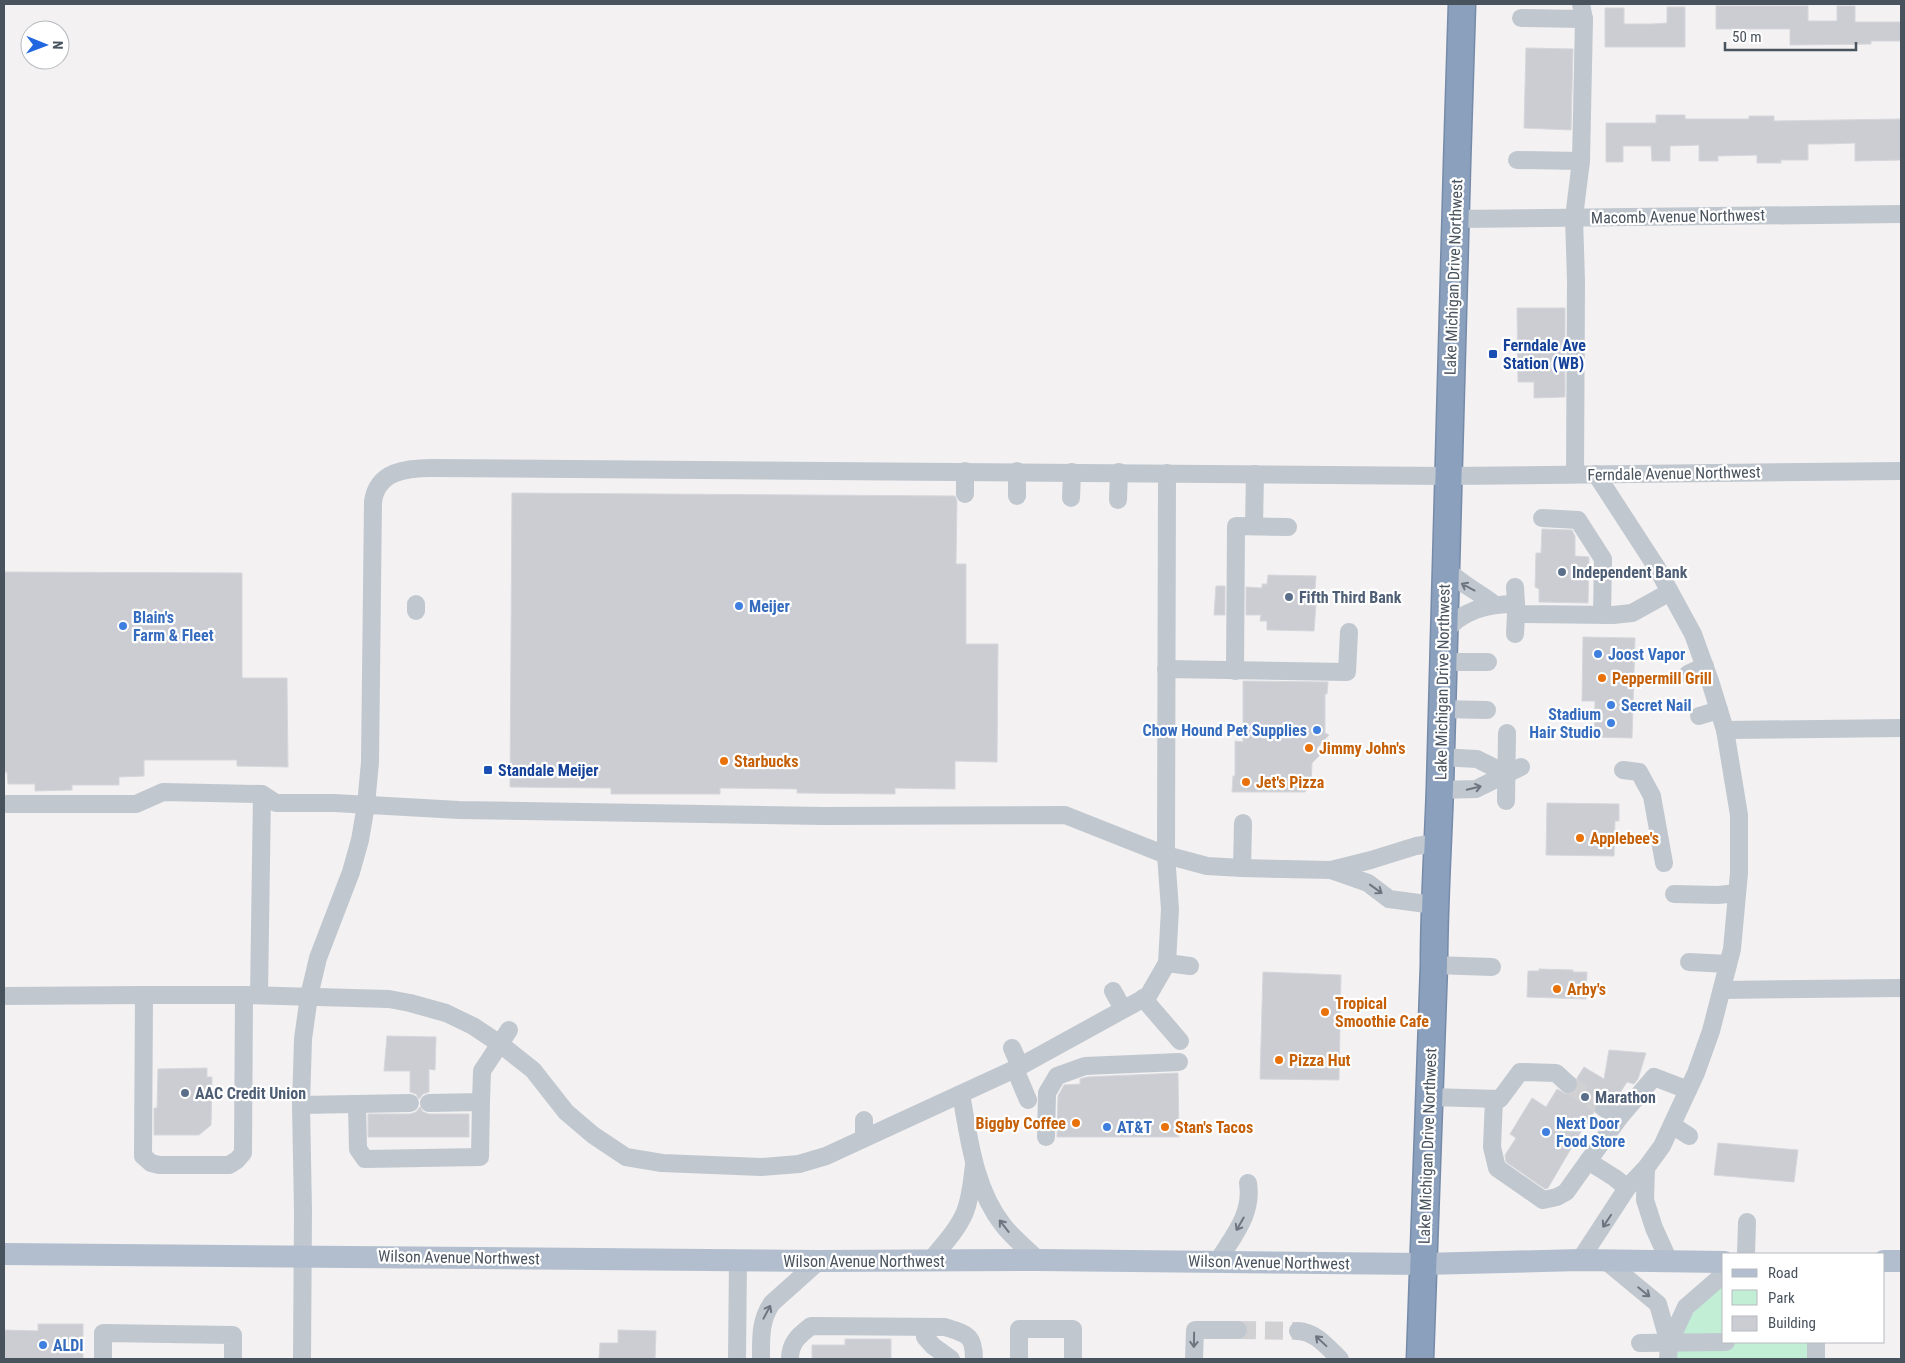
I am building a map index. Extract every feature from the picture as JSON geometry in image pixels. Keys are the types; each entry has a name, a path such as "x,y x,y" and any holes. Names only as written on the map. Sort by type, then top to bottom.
{"highway":[{"name":"Lake Michigan Drive Northwest","path":"1420,1359 1434,965 1434,905 1440,790 1444,568 1462,4"}],"main road":[{"name":"Wilson Avenue Northwest","path":"4,1254 819,1261 1218,1261 1423,1264 1580,1260 1722,1262"},
{"path":"1885,1261 1901,1261"}],"street":[{"path":"1521,18 1583,12 1581,161 1574,217 1576,281 1575,474"},
{"path":"1517,160 1581,161"},
{"name":"Macomb Avenue Northwest","path":"1455,219 1901,214"},
{"name":"Ferndale Avenue Northwest","path":"302,1359 301,1105 303,1039 309,996 318,958 356,856 366,805 370,762 372,502 378,485 388,476 406,470 432,468 1017,471 1447,476 1901,471"},
{"path":"965,471 965,494"},
{"path":"1017,471 1017,496"},
{"path":"1071,498 1072,472"},
{"path":"1118,500 1119,472"},
{"path":"4,996 251,995 389,999 410,997 458,1012 473,1026 504,1037 561,1106 593,1135 610,1141 626,1157 661,1156 762,1160 786,1166 811,1153 864,1138 1018,1067 1068,1031 1123,1009 1148,996 1166,963 1170,909 1166,854 1167,473"},
{"path":"1254,526 1255,474"},
{"path":"1580,1260 1627,1188 1646,1168 1662,1146 1688,1090 1711,1031 1732,949 1737,893 1739,815 1725,730 1693,634 1656,568 1596,474"},
{"path":"1542,518 1578,520 1603,560 1602,615"},
{"path":"1226,674 1236,526 1288,527"},
{"path":"1444,568 1457,581 1480,593 1494,604 1516,609 1602,615 1632,612 1670,592"},
{"path":"1515,634 1516,587"},
{"path":"1443,634 1451,624 1461,617 1494,604"},
{"path":"1166,669 1226,674 1349,675 1349,632"},
{"path":"1442,662 1488,662"},
{"path":"1688,674 1705,666"},
{"path":"1441,710 1487,710"},
{"path":"1700,716 1719,710"},
{"path":"1725,730 1901,728"},
{"path":"1506,801 1513,770 1507,732"},
{"path":"1440,757 1477,759 1513,770"},
{"path":"1440,790 1476,789 1513,770"},
{"path":"1623,770 1639,772 1652,796 1664,863"},
{"path":"4,804 136,804 163,792 262,794 276,802 334,803 459,810 766,815 1065,815 1166,854 1207,866 1242,868 1331,870 1416,846 1438,843"},
{"path":"144,995 143,1156 151,1164 159,1165 229,1165 243,1153 262,794"},
{"path":"1242,868 1243,823"},
{"path":"1331,870 1368,883 1390,899 1434,905"},
{"path":"1674,894 1718,895 1737,893"},
{"path":"1689,962 1728,964"},
{"path":"1166,963 1190,966"},
{"path":"1434,965 1492,967"},
{"path":"1722,990 1901,988"},
{"path":"1113,990 1123,1009"},
{"path":"1144,998 1180,1041"},
{"path":"357,1104 358,1149 365,1159 480,1156 482,1072 504,1037"},
{"path":"1012,1048 1028,1100"},
{"path":"1046,1137 1047,1093 1057,1076 1085,1066 1179,1062"},
{"path":"1429,1097 1500,1099 1520,1072 1556,1073 1568,1084"},
{"path":"1494,1099 1492,1147 1498,1168 1543,1200 1557,1197 1566,1192 1619,1118 1654,1077 1688,1090"},
{"path":"560,1086 561,1106"},
{"path":"961,1094 974,1164 990,1204 1002,1224 1038,1260"},
{"path":"429,1103 481,1102"},
{"path":"301,1105 410,1103"},
{"path":"1604,1108 1619,1118"},
{"path":"864,1120 864,1138"},
{"path":"1672,1125 1689,1136"},
{"path":"1588,1161 1627,1188"},
{"path":"930,1261 963,1216 969,1198 974,1164"},
{"path":"1646,1168 1645,1200 1654,1228 1669,1261"},
{"path":"1218,1261 1246,1214 1250,1200 1248,1183"},
{"path":"1746,1253 1747,1222"},
{"path":"737,1359 738,1260"},
{"path":"761,1359 762,1331 767,1310 772,1303 819,1261"},
{"path":"1606,1261 1658,1304 1669,1351"},
{"path":"1669,1351 1686,1307 1722,1276"},
{"path":"790,1359 790,1349 795,1339 810,1326 820,1326 945,1327 961,1332 970,1338 974,1346 974,1359"},
{"path":"1019,1359 1020,1329 1073,1329 1073,1359"},
{"path":"1194,1359 1195,1330 1238,1330"},
{"path":"1298,1331 1314,1336 1340,1359"},
{"path":"103,1359 103,1333 233,1335 233,1359"},
{"path":"802,1359 804,1344 812,1336 904,1334 925,1338 947,1336 957,1340 965,1351 966,1359"},
{"path":"925,1338 951,1359"},
{"path":"1640,1343 1669,1351 1722,1343"},
{"path":"1816,1343 1816,1359"}],"green space":[{"path":"1722,1277 1722,1343 1816,1343 1816,1359 1669,1359 1669,1343"}],"building":[{"path":"1716,6 1808,6 1808,21 1837,21 1837,6 1855,6 1855,22 1901,22 1901,41 1871,41 1871,44 1790,45 1790,29 1716,29"},
{"path":"1667,7 1685,7 1685,47 1605,47 1605,8 1624,8 1624,24 1652,24 1667,23"},
{"path":"1526,48 1573,49 1571,130 1524,128"},
{"path":"1656,115 1685,115 1685,119 1749,119 1749,116 1774,116 1774,121 1901,119 1901,160 1855,161 1855,143 1808,144 1808,160 1781,160 1781,163 1757,163 1757,155 1718,156 1718,161 1699,161 1699,145 1670,146 1670,161 1652,161 1651,146 1623,146 1623,162 1606,162 1606,123 1656,123"},
{"path":"1517,308 1565,308 1565,397 1534,398 1534,382 1518,382"},
{"name":"Meijer","path":"512,493 955,496 957,501 956,564 966,564 966,644 998,644 997,762 955,761 955,789 895,788 895,794 797,793 797,789 720,788 720,794 611,794 611,788 510,787"},
{"name":"Independent Bank","path":"1542,529 1572,530 1575,536 1575,556 1589,557 1588,603 1539,602 1539,589 1535,587 1536,553 1541,553"},
{"name":"Blain's Farm & Fleet","path":"4,572 242,573 242,678 287,678 288,767 237,766 237,760 144,760 144,776 119,777 119,785 72,785 72,790 35,791 35,784 8,784 7,772 4,772"},
{"name":"Fifth Third Bank","path":"1268,575 1316,576 1315,590 1317,590 1314,631 1267,630 1267,621 1260,621 1261,615 1246,615 1246,587 1262,588 1262,584 1267,584"},
{"path":"1216,586 1225,586 1225,615 1214,615"},
{"path":"1583,637 1635,638 1632,738 1594,737 1595,701 1582,701"},
{"path":"1243,681 1328,682 1327,694 1325,694 1325,733 1329,735 1317,748 1322,753 1312,763 1311,785 1305,792 1232,792 1233,776 1235,776 1235,741 1243,742"},
{"name":"Applebee's","path":"1547,803 1619,804 1619,821 1615,821 1614,856 1546,855"},
{"name":"Arby's","path":"1539,969 1587,972 1586,999 1527,997 1528,971 1539,971"},
{"path":"1263,972 1341,975 1339,1080 1260,1079"},
{"path":"387,1036 436,1037 435,1070 429,1069 429,1092 423,1094 419,1099 416,1094 410,1092 410,1071 384,1071"},
{"path":"1609,1050 1646,1053 1638,1079 1634,1084 1627,1082 1614,1102 1604,1097 1595,1102 1594,1112 1588,1123 1586,1123 1548,1188 1545,1189 1506,1162 1505,1155 1516,1138 1510,1134 1532,1098 1546,1107 1557,1089 1566,1094 1575,1092 1578,1086 1577,1078 1584,1067 1604,1079"},
{"name":"AAC Credit Union","path":"207,1068 207,1077 212,1077 211,1125 199,1135 154,1135 154,1108 157,1108 158,1069"},
{"path":"1178,1073 1179,1137 1057,1137 1058,1096 1064,1085 1080,1084 1080,1079 1087,1077"},
{"path":"420,1107 423,1112 429,1114 469,1114 469,1137 368,1137 368,1114 410,1114 416,1112"},
{"path":"1718,1143 1798,1150 1794,1182 1714,1175"},
{"name":"ALDI","path":"38,1324 83,1324 83,1359 4,1359 4,1330 38,1331"},
{"path":"618,1330 656,1331 655,1359 599,1359 600,1343 618,1343"},
{"path":"845,1339 891,1339 891,1359 812,1359 812,1345 845,1345"}],"tunnel":[{"path":"1568,1084 1604,1108"},
{"path":"1238,1330 1298,1331"}],"place":[{"name":"Ferndale Ave Station (WB)","path":"1493,354"},
{"name":"Independent Bank","path":"1562,572"},
{"name":"Fifth Third Bank","path":"1289,597"},
{"name":"Meijer","path":"739,606"},
{"name":"Blain's Farm & Fleet","path":"123,626"},
{"name":"Joost Vapor","path":"1598,654"},
{"name":"Peppermill Grill","path":"1602,678"},
{"name":"Secret Nail","path":"1611,705"},
{"name":"Stadium Hair Studio","path":"1611,723"},
{"name":"Chow Hound Pet Supplies","path":"1317,730"},
{"name":"Jimmy John's","path":"1309,748"},
{"name":"Starbucks","path":"724,761"},
{"name":"Standale Meijer","path":"488,770"},
{"name":"Jet's Pizza","path":"1246,782"},
{"name":"Applebee's","path":"1580,838"},
{"name":"Arby's","path":"1557,989"},
{"name":"Tropical Smoothie Cafe","path":"1325,1012"},
{"name":"Pizza Hut","path":"1279,1060"},
{"name":"AAC Credit Union","path":"185,1093"},
{"name":"Marathon","path":"1585,1097"},
{"name":"Biggby Coffee","path":"1076,1123"},
{"name":"AT&T","path":"1107,1127"},
{"name":"Stan's Tacos","path":"1165,1127"},
{"name":"Next Door Food Store","path":"1546,1132"},
{"name":"ALDI","path":"43,1345"}]}
